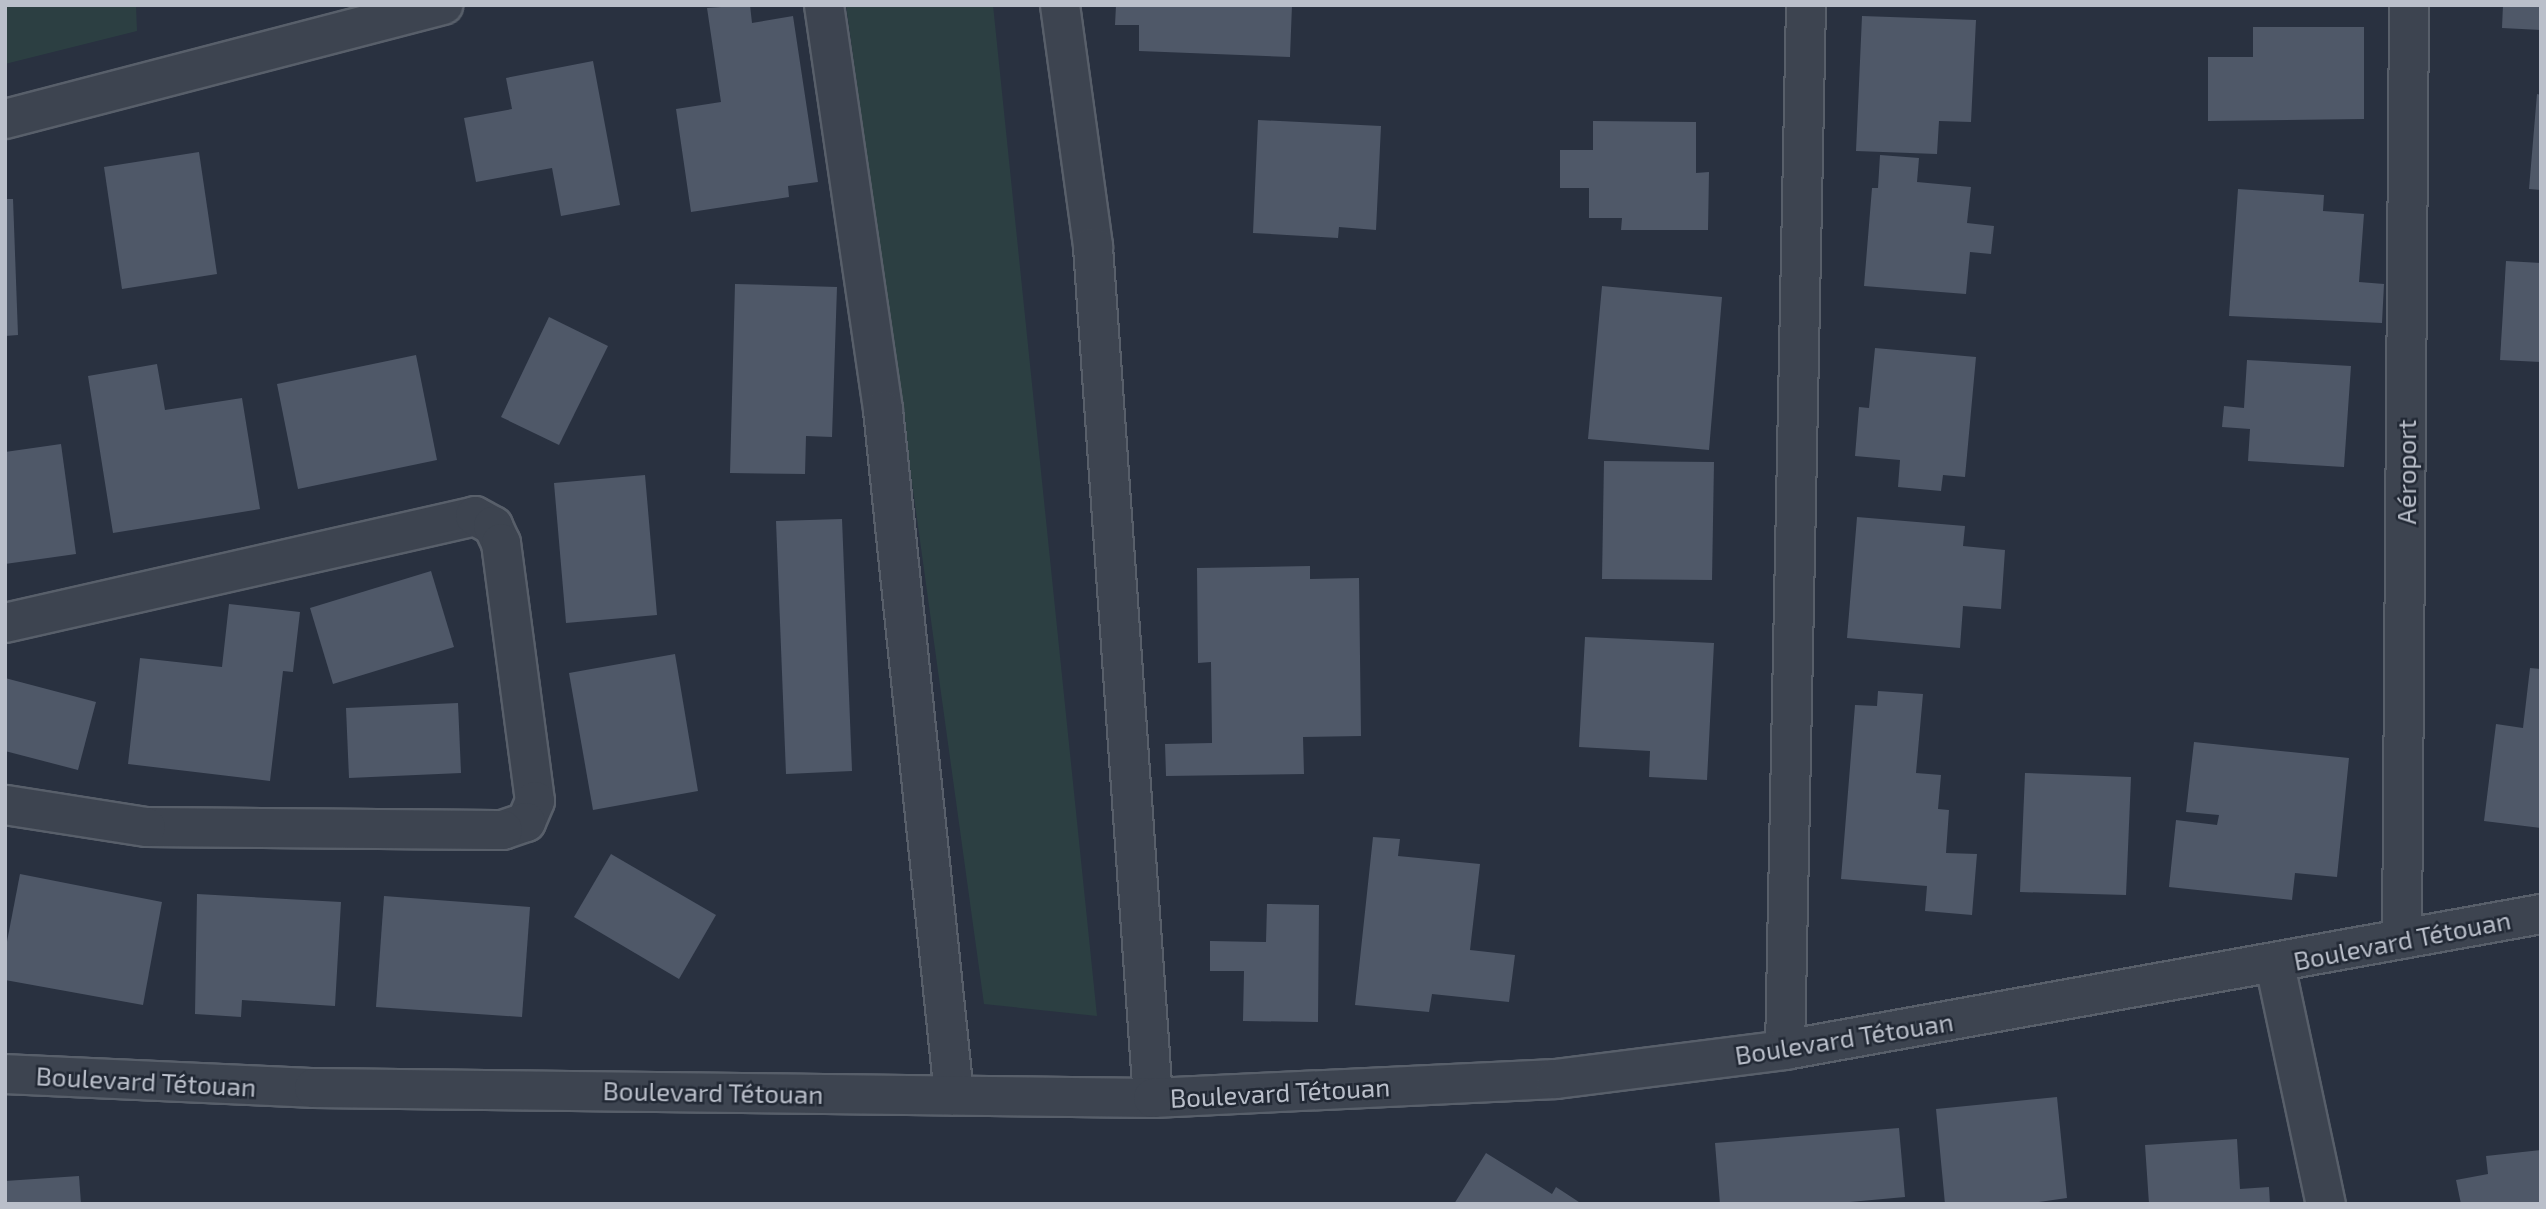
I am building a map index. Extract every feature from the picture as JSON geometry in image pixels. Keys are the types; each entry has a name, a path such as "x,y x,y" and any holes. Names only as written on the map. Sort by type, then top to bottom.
{"street":[{"path":"5,119 443,5"},
{"path":"824,5 883,410 954,1095"},
{"path":"1060,5 1093,247 1153,1098"},
{"path":"1785,1050 1806,5"},
{"name":"Aéroport","path":"2402,939 2409,5"},
{"path":"5,623 475,516 493,526 500,543 536,800 526,822 503,830 146,827 5,805"},
{"name":"Boulevard Tétouan","path":"5,1074 314,1088 1153,1098 1556,1079 1785,1050 2274,965 2541,914"},
{"path":"2274,965 2326,1204"}],"shaded area":[{"path":"5,5 136,5 137,31 5,64"},
{"path":"846,5 993,5 1097,1016 984,1004"}],"building":[{"path":"750,5 752,23 793,16 818,182 788,186 789,197 691,212 676,109 721,102 707,8"},
{"path":"1116,5 1292,5 1290,57 1139,51 1139,25 1115,25"},
{"path":"2503,5 2541,5 2541,30 2502,28"},
{"path":"1862,16 1976,20 1971,122 1939,121 1937,154 1856,151"},
{"path":"2253,27 2364,27 2364,119 2208,121 2208,57 2253,57"},
{"path":"593,61 620,205 561,216 552,168 476,182 464,118 512,109 506,78"},
{"path":"2537,94 2541,95 2541,190 2529,189"},
{"path":"1258,120 1381,126 1376,230 1339,227 1338,238 1253,233"},
{"path":"1593,121 1696,122 1696,173 1709,172 1708,230 1621,230 1622,218 1589,218 1589,188 1560,188 1560,150 1593,150"},
{"path":"199,152 217,274 122,289 104,167"},
{"path":"1880,155 1919,158 1917,182 1971,187 1967,223 1994,226 1991,254 1970,252 1966,294 1864,286 1872,188 1878,188"},
{"path":"2238,189 2324,195 2323,211 2364,214 2359,282 2384,284 2382,323 2229,316"},
{"path":"5,199 13,199 18,335 5,336"},
{"path":"2506,261 2541,263 2541,362 2500,360"},
{"path":"735,284 837,287 832,437 806,436 805,474 730,473"},
{"path":"1602,286 1722,297 1709,450 1588,439"},
{"path":"549,317 608,346 559,445 501,417"},
{"path":"1875,348 1976,357 1965,477 1943,475 1941,491 1898,487 1900,460 1855,456 1859,407 1869,408"},
{"path":"416,355 437,460 298,489 277,384"},
{"path":"2247,360 2351,366 2344,467 2248,461 2250,429 2222,427 2224,406 2244,408"},
{"path":"157,364 165,410 242,398 260,509 113,533 88,376"},
{"path":"61,444 76,554 5,564 5,452"},
{"path":"1604,461 1714,462 1712,580 1602,579"},
{"path":"645,475 657,615 566,623 554,483"},
{"path":"1857,517 1965,526 1963,546 2005,550 2001,609 1963,606 1960,648 1847,638"},
{"path":"842,519 852,771 786,774 776,521"},
{"path":"1310,566 1310,579 1359,578 1361,736 1303,737 1304,774 1166,776 1165,744 1212,743 1211,662 1198,663 1197,568"},
{"path":"431,571 454,647 333,684 310,608"},
{"path":"229,604 300,612 293,672 283,671 270,781 128,764 140,658 222,667"},
{"path":"1585,637 1714,643 1707,780 1649,777 1650,751 1579,747"},
{"path":"675,654 698,791 593,810 569,673"},
{"path":"2530,668 2541,669 2541,828 2484,821 2496,724 2523,728"},
{"path":"5,678 96,702 78,770 5,751"},
{"path":"1878,691 1923,694 1916,773 1941,775 1938,809 1949,810 1946,853 1977,854 1972,915 1925,911 1927,886 1841,879 1855,705 1877,706"},
{"path":"458,703 461,773 349,778 346,708"},
{"path":"2194,742 2349,758 2337,877 2295,873 2292,900 2169,887 2176,820 2217,825 2219,815 2186,812"},
{"path":"2025,773 2131,777 2126,895 2020,892"},
{"path":"1373,837 1400,839 1398,856 1480,864 1470,950 1515,955 1509,1002 1432,994 1429,1012 1355,1005"},
{"path":"611,854 716,915 679,979 574,917"},
{"path":"20,874 162,902 143,1005 5,980 5,952"},
{"path":"197,894 341,902 335,1006 242,1000 241,1017 195,1014"},
{"path":"384,896 530,907 522,1017 376,1007"},
{"path":"1267,904 1319,905 1318,1022 1243,1021 1244,971 1210,971 1210,941 1266,942"},
{"path":"2057,1097 2067,1198 2024,1204 1945,1204 1936,1109"},
{"path":"1899,1128 1905,1197 1828,1204 1720,1204 1715,1143"},
{"path":"2237,1139 2240,1189 2269,1187 2270,1204 2149,1204 2145,1145"},
{"path":"2541,1150 2541,1204 2461,1204 2456,1180 2488,1174 2486,1156"},
{"path":"1486,1153 1552,1194 1556,1187 1582,1204 1454,1204"},
{"path":"79,1176 81,1204 5,1204 5,1181"}]}
